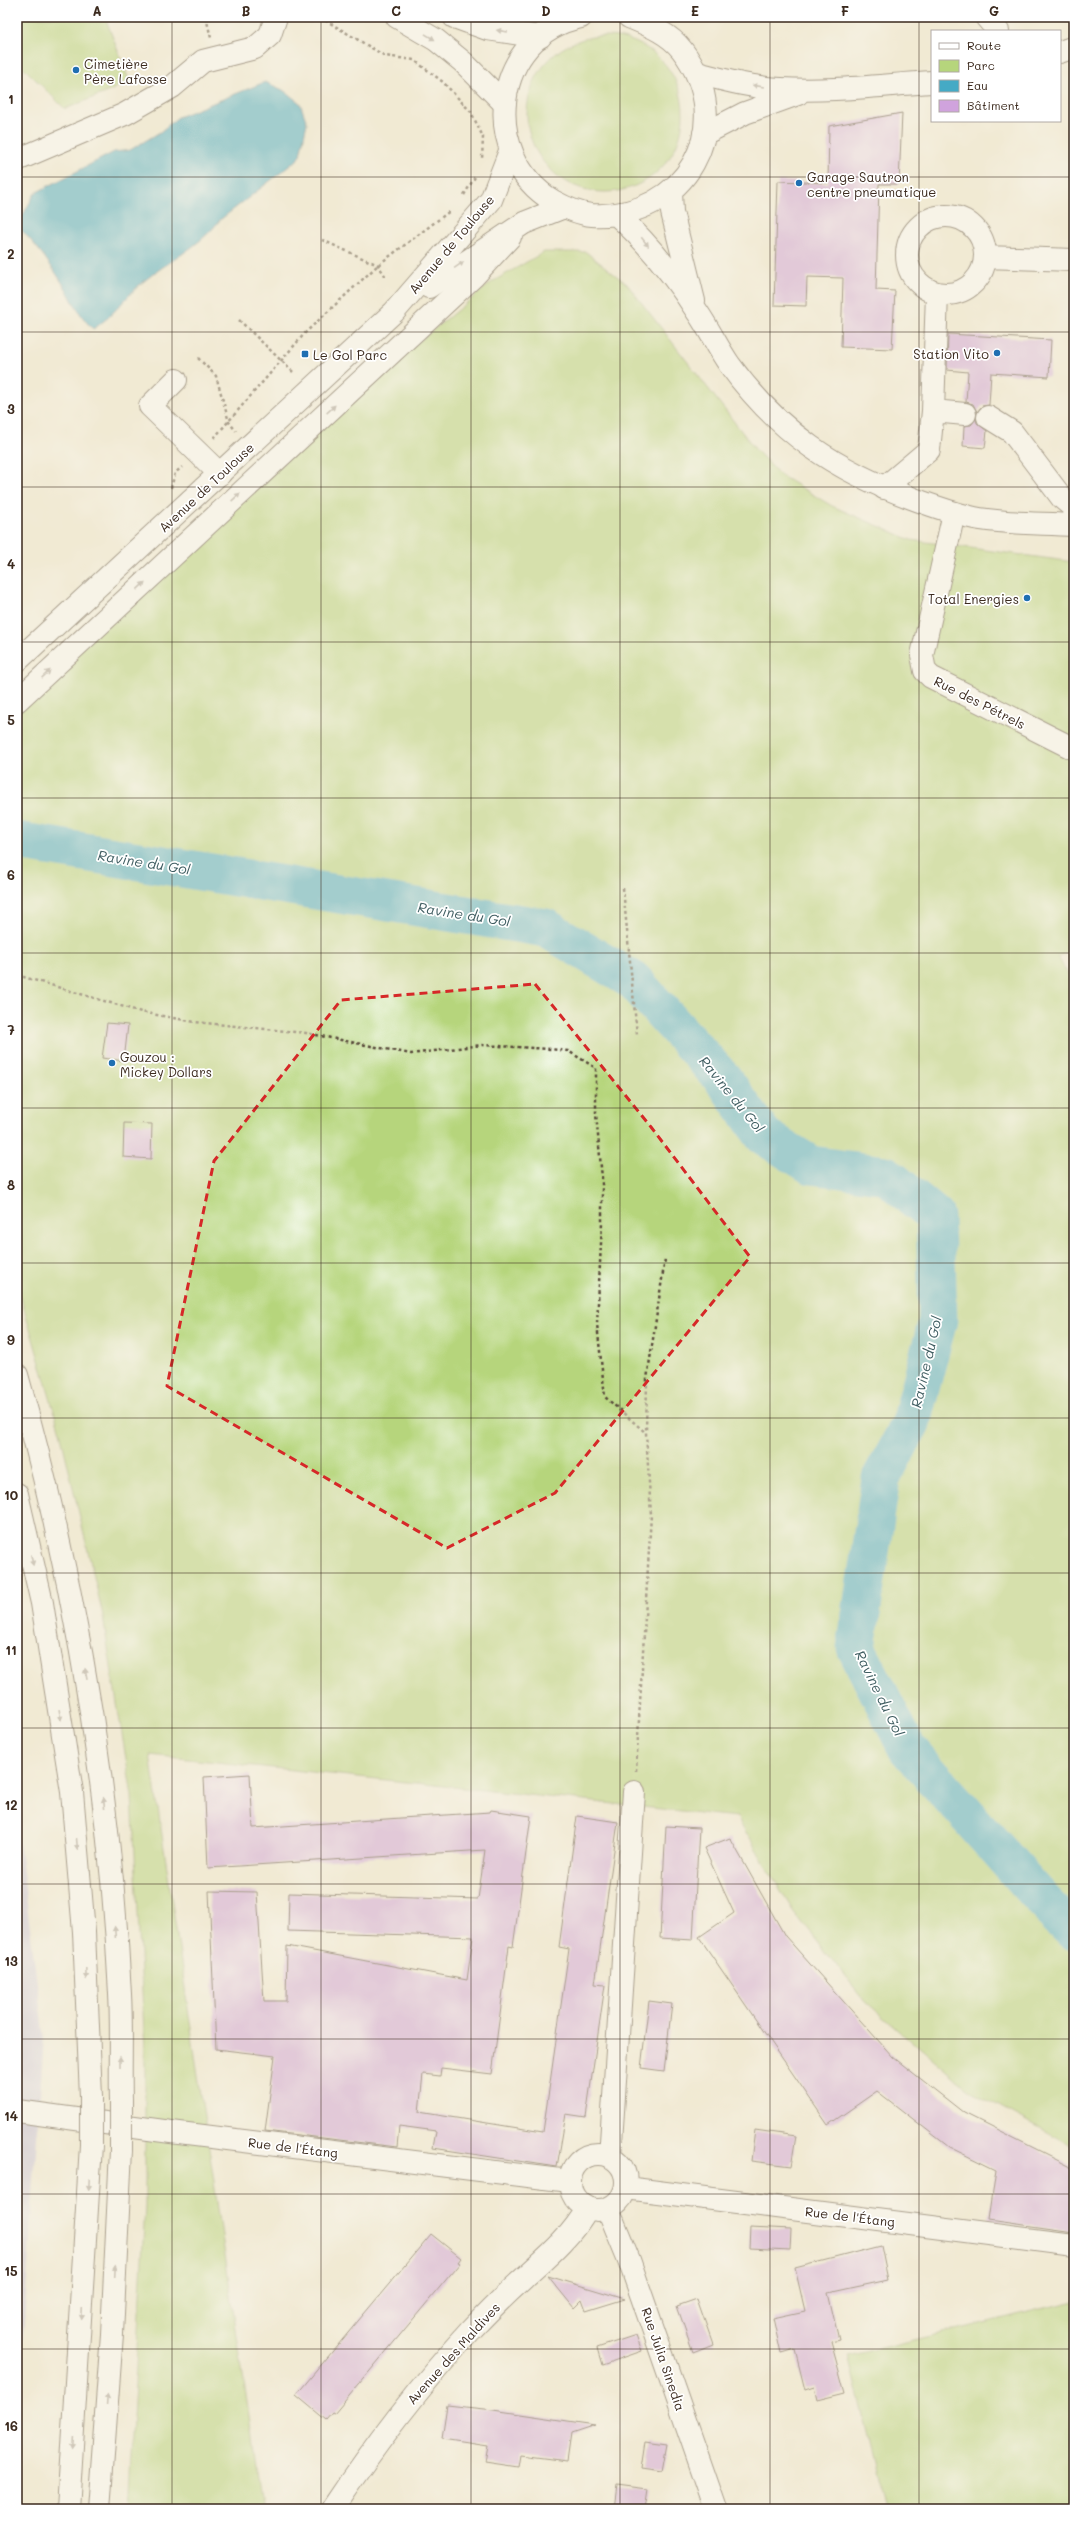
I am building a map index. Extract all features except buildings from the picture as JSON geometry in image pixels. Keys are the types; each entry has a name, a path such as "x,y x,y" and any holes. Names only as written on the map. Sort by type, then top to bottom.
{"main road":[{"path":"17,160 124,114 172,87 203,61 255,48 270,35 276,17"},
{"path":"397,17 436,40 463,62 504,103"},
{"path":"454,17 487,29 540,37"},
{"path":"581,17 556,26 540,37 516,66 508,84 504,103 505,130 510,151 523,174 541,194 564,208 590,215 617,215 637,211 655,203 671,192 693,166 704,134 706,113 704,93 697,74 681,49 657,24 629,17"},
{"path":"986,17 997,30"},
{"path":"1061,52 1074,47"},
{"path":"697,74 726,81 780,89 810,90 931,82"},
{"path":"704,134 775,101 810,90"},
{"name":"Avenue de Toulouse","path":"17,661 394,312 491,200 510,151"},
{"path":"671,192 672,212 697,312"},
{"name":"Avenue de Toulouse","path":"394,312 460,264 524,223 564,208"},
{"path":"617,215 642,238 697,312 729,364 773,414 810,448 846,469 884,488 954,514 981,519 1074,525"},
{"path":"941,216 954,217 967,222 977,231 983,244 985,257 980,273 970,286 948,294 937,293 924,288 914,278 908,266 908,246 917,228 928,220 941,216"},
{"path":"17,701 467,282 524,223"},
{"path":"985,257 1074,260"},
{"path":"884,488 929,450 933,411 937,293"},
{"path":"176,380 150,406 220,474"},
{"path":"933,411 965,414"},
{"path":"988,417 1012,432 1062,498 1074,508"},
{"name":"Rue des Pétrels","path":"954,514 922,655 925,671 931,676 1074,749"},
{"path":"17,1375 35,1438 71,1590 99,1761 112,1886 119,1987 122,2150 112,2334 99,2509"},
{"path":"17,1494 42,1603 72,1792 84,1932 91,2098 91,2145 68,2509"},
{"path":"610,2157 634,1792"},
{"name":"Rue de l'Étang","path":"17,2111 171,2132 570,2181"},
{"path":"597,2154 610,2157 620,2164 626,2175 626,2188 620,2200 608,2209 598,2211 587,2209 578,2203 572,2194 570,2181 572,2170 586,2156 597,2154"},
{"name":"Rue de l'Étang","path":"626,2188 1074,2245"},
{"name":"Avenue des Maldives","path":"332,2509 366,2458 417,2392 471,2331 522,2279 563,2242 577,2226 587,2209"},
{"name":"Rue Julia Sinedia","path":"608,2209 632,2268 716,2509"}],"path":[{"path":"320,17 385,56 414,60 443,82 471,112 483,137 482,165"},
{"path":"463,198 478,172"},
{"path":"184,508 171,489 175,473 198,454 229,422 280,360 378,265 446,216 454,207"},
{"path":"322,240 378,265 386,277"},
{"path":"239,320 293,372"},
{"path":"198,358 216,376 229,422 239,434"},
{"path":"623,888 637,1035"},
{"path":"17,975 102,998 141,1012 195,1022 306,1033 411,1054 439,1052 482,1045 568,1051 596,1068 596,1114 602,1178 602,1216 597,1324 605,1397 646,1432"},
{"path":"634,1792 651,1515 646,1432 647,1379 665,1259"}],"highlighted area":[{"path":"535,984 651,1127 750,1257 555,1493 447,1548 167,1386 214,1161 341,1000"}],"shaded area":[{"path":"17,1824 44,2039 17,2420"}],"green space":[{"name":"Cimetière Père Lafosse","path":"17,17 105,17 129,80 112,90 65,109 17,61"},
{"path":"597,36 613,36 628,39 642,45 655,54 665,64 674,77 680,91 683,114 682,129 674,151 665,164 655,174 642,183 628,189 613,192 597,192 582,189 568,183 555,174 545,164 536,151 530,137 527,122 527,106 530,91 536,77 545,64 555,54 568,45 582,39"},
{"path":"544,252 586,252 627,284 756,450 780,475 832,506 911,540 1074,562 1074,951 1057,956 1074,984 1074,2147 966,2088 865,2001 793,1911 737,1817 150,1755 263,2509 128,2509 145,2206 145,2051 132,1796 102,1611 60,1432 17,1284 17,703 406,352 492,282"},
{"path":"1074,2301 1074,2509 886,2509 848,2356"}],"water":[{"path":"265,82 283,90 300,103 307,123 300,155 297,160 220,220 212,230 193,246 143,282 107,319 93,329 79,312 46,259 17,226 35,193 114,152 130,150 160,132 178,117"}],"waterway":[{"name":"Ravine du Gol","path":"17,841 546,928 634,981 723,1079 764,1136 811,1165 886,1175 935,1216 938,1320 911,1423 881,1478 856,1648 907,1748 1045,1903 1074,1931"}],"place":[{"name":"Cimetière Père Lafosse","path":"76,70"},
{"name":"Garage Sautron centre pneumatique","path":"799,183"},
{"name":"Station Vito","path":"997,353"},
{"name":"Le Gol Parc","path":"305,354"},
{"name":"Total Energies","path":"1027,598"},
{"name":"Gouzou : Mickey Dollars","path":"112,1063"}]}
